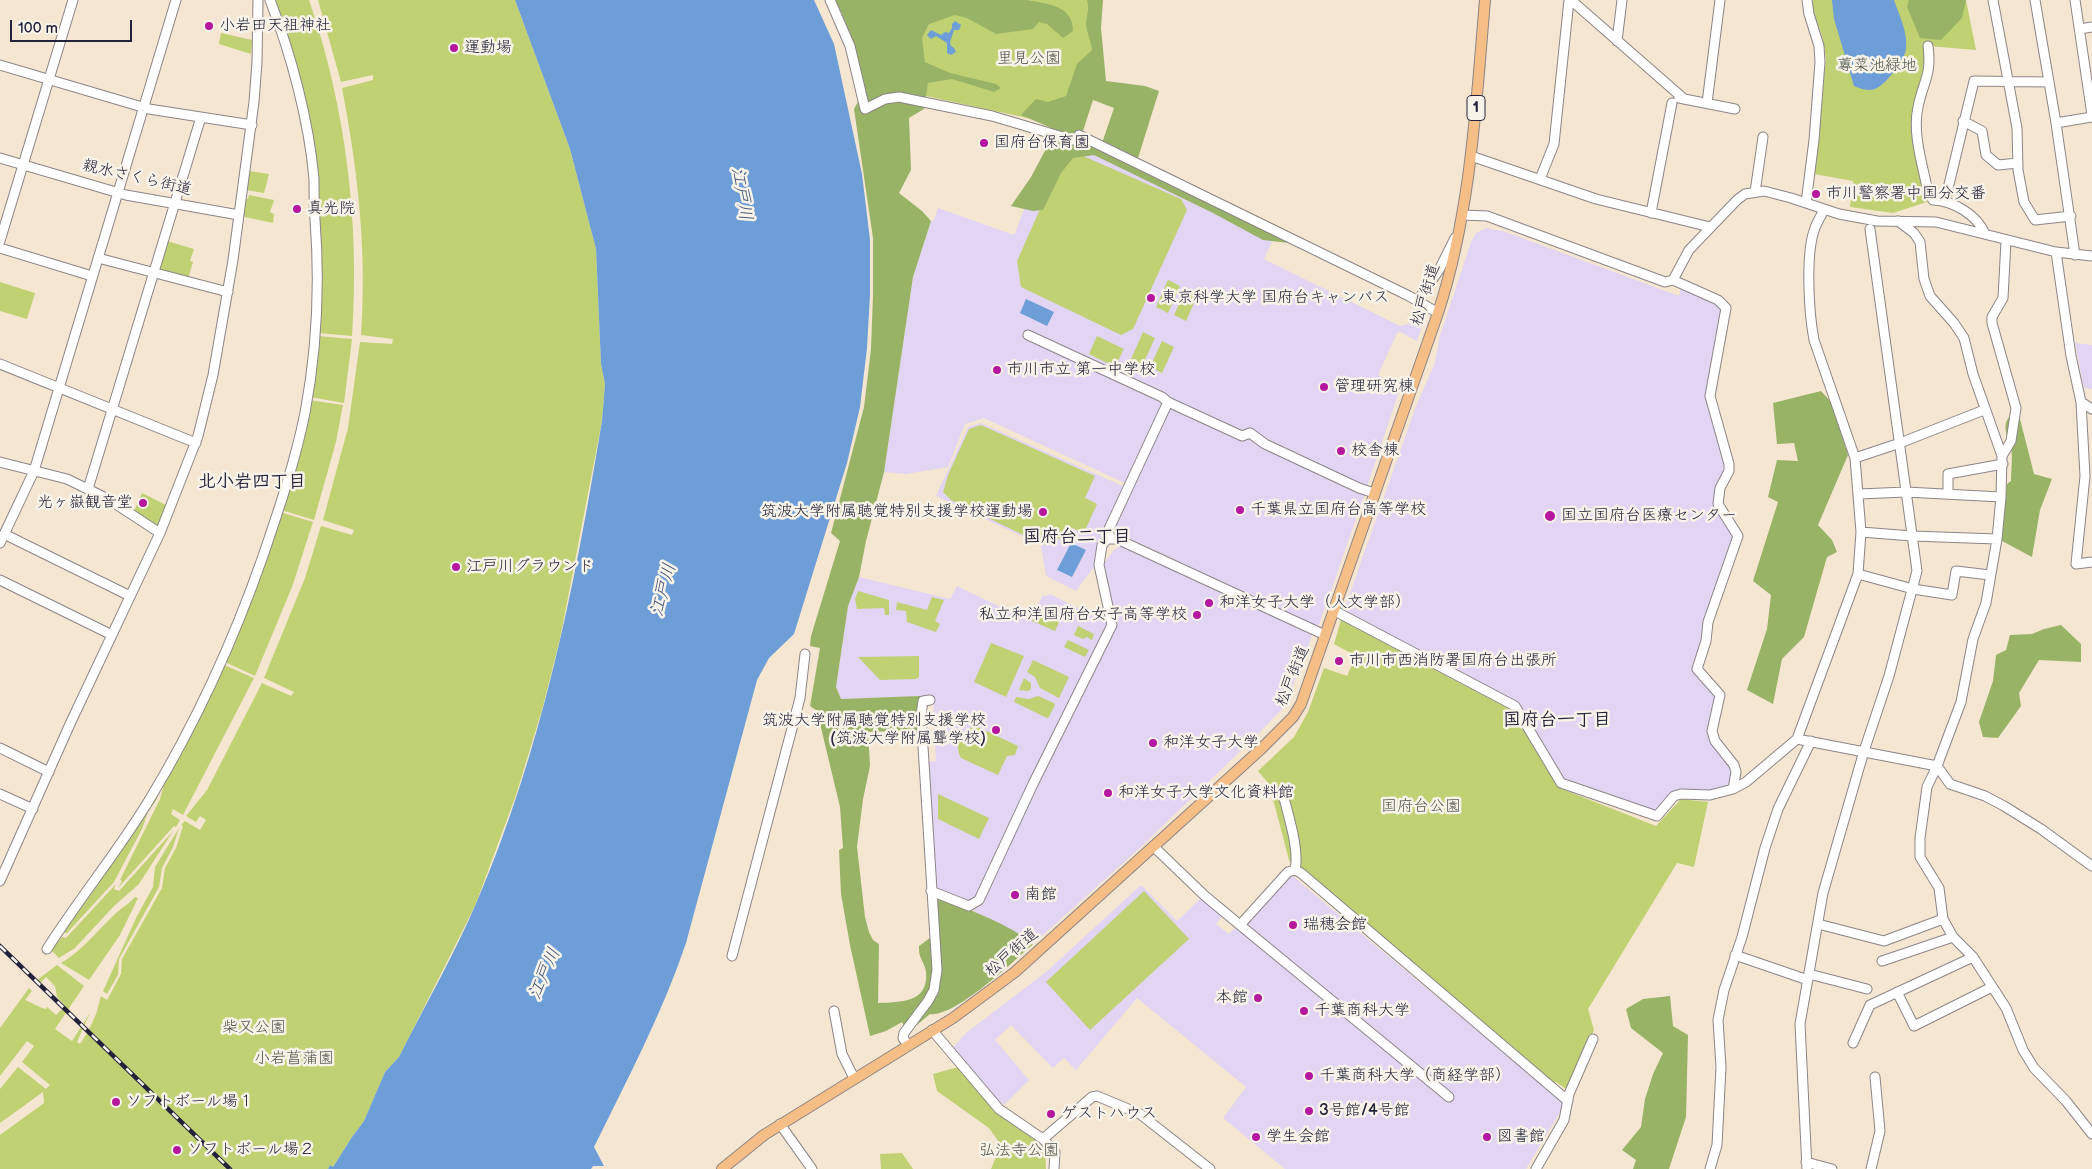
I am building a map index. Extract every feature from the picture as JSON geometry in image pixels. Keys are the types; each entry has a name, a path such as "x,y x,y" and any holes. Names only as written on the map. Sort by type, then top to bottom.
{"main road":[{"name":"松戸街道","path":"722,1169 748,1146 780,1124 963,1012 1015,972 1231,776 1293,717 1301,704 1438,313 1450,271 1461,220 1471,156 1485,0"}],"street":[{"path":"0,241 72,0"},
{"path":"0,543 3,532 34,471 176,0"},
{"path":"0,881 160,533 196,443 213,375 228,292 252,125 257,62 258,0"},
{"path":"47,949 150,799 208,694 247,602 278,510 300,436 310,375 318,296 314,177 299,95 270,0"},
{"path":"830,0 850,46 865,109 885,99 899,98 992,116 1072,140 1077,139 1079,135 1418,300 1429,309 1438,313"},
{"path":"1540,179 1554,144 1570,0"},
{"path":"1570,0 1684,99"},
{"path":"1617,41 1622,0"},
{"path":"1707,102 1720,0"},
{"path":"1806,203 1814,140 1820,62 1820,46 1808,14 1807,0"},
{"path":"1994,0 2017,128 2018,163 2024,202 2035,220 2071,216"},
{"path":"2035,0 2076,255"},
{"path":"2056,123 2092,116 2075,0"},
{"path":"2080,29 2092,27"},
{"path":"1928,46 1930,60 1928,78 1918,107 1917,129 1928,192 1933,200 1945,201 1958,207 1981,225 1985,234"},
{"path":"0,65 143,107 252,125"},
{"path":"1945,201 1974,82 2049,82"},
{"path":"1651,213 1671,102 1675,98 1707,102 1735,109"},
{"path":"88,489 200,117"},
{"path":"1963,121 1982,131 1986,155 1998,164 2018,163"},
{"path":"1755,192 1763,137"},
{"path":"1471,156 1596,199 1710,227"},
{"name":"親水さくら街道","path":"0,158 118,193 239,215"},
{"path":"1672,280 1686,254 1710,227 1740,197 1755,192 1773,192 1824,210 1870,220 1936,222 2056,252 2092,256"},
{"path":"1333,610 1515,706 1561,782 1657,816 1674,796 1681,794 1710,795 1732,789 1746,782 1797,739 1858,574 1861,532 1855,458 1814,340 1810,322 1810,256 1814,229 1824,210"},
{"path":"1418,300 1439,270 1461,220 1487,216 1665,282 1672,280 1718,300 1726,308 1710,396 1729,464 1729,471 1720,488 1718,504 1738,536 1708,622 1706,641 1697,669 1720,695 1712,731 1715,741 1734,765 1736,772 1732,789"},
{"path":"1898,220 1914,233 1920,242 1924,279 1930,296 1954,323 1964,338 1984,410 2003,460"},
{"path":"1832,1169 1806,1165 1800,1024 1823,893 1864,751 1889,676 1917,570 1870,228"},
{"path":"2006,240 2003,298 1992,317 1992,322 2016,408 2011,441 2003,460 1997,539 1986,603 1973,640 1961,702 1927,787 1920,838 1920,857 1939,888 1943,919 1953,937 1973,957 2006,1008 2023,1050 2034,1068 2066,1101 2092,1134"},
{"path":"0,248 92,276"},
{"path":"2056,252 2071,356 2081,402 2089,476 2076,564 2092,562"},
{"path":"98,258 228,292"},
{"path":"1028,335 1242,436 1250,433 1265,444 1359,488 1374,493"},
{"path":"0,364 196,443"},
{"path":"1110,537 1108,531 1168,402"},
{"path":"2081,402 2092,409"},
{"path":"1855,458 1900,443 1984,410"},
{"path":"1948,494 1948,474 2003,460"},
{"path":"0,462 67,479 142,519 160,533"},
{"path":"1859,494 1906,492 2001,497"},
{"path":"3,532 130,596"},
{"path":"1861,532 1997,539"},
{"path":"1110,537 1325,635"},
{"path":"931,892 969,906 978,900 1112,625 1098,566 1102,545 1110,537"},
{"path":"1858,574 1913,589 1952,595 1956,571 1990,575"},
{"path":"0,580 112,635"},
{"path":"732,956 800,698 805,654"},
{"path":"908,1045 903,1038 904,1033 934,990 936,970 921,715 923,701 930,700"},
{"path":"1797,739 1937,766 1950,784 1985,796 2006,808 2041,829 2092,866"},
{"path":"1710,1169 1717,1145 1721,1076 1718,1020 1724,990 1742,937 1765,848 1778,809 1811,741"},
{"path":"0,748 49,772"},
{"path":"1282,790 1293,837 1297,864 1295,870"},
{"path":"0,794 33,809"},
{"path":"1153,846 1205,896 1449,1097"},
{"path":"1240,925 1288,872 1295,870"},
{"path":"1295,870 1568,1101"},
{"path":"1818,924 1884,941 1943,919"},
{"path":"1882,961 1953,937"},
{"path":"1735,955 1808,977 1867,989"},
{"path":"1853,1043 1870,1005 1973,957"},
{"path":"1897,992 1914,1026 1992,987"},
{"path":"834,1011 842,1054 854,1078"},
{"path":"932,1030 999,1109 1043,1139 1055,1152 1054,1169"},
{"path":"1536,1169 1564,1120 1569,1094 1593,1039"},
{"path":"1871,1169 1880,1131 1875,1077"},
{"path":"1043,1139 1092,1097 1097,1096 1140,1114 1210,1169"},
{"path":"780,1124 812,1169"}],"shaded area":[{"name":"東京科学大学 国府台キャンパス","path":"1079,147 1276,233 1264,259 1400,326 1424,320 1417,341 1400,332 1397,333 1378,375 1401,386 1367,487 1266,441 1258,432 1251,429 1237,430 1030,331 1026,339 1162,401 1162,406 1127,484 984,418 965,424 948,467 906,474 884,472 913,277 931,221 933,222 938,208 1014,235 1048,150"},
{"name":"国立国府台医療センター","path":"1486,228 1503,231 1679,296 1681,289 1715,300 1720,306 1722,313 1708,397 1726,463 1726,472 1715,501 1736,536 1694,671 1713,691 1715,701 1709,736 1732,771 1730,783 1710,792 1682,791 1669,795 1654,815 1561,780 1517,703 1344,610 1416,406 1435,363 1439,339 1471,242 1476,233"},
{"path":"2075,343 2092,345 2092,389 2084,388"},
{"name":"千葉県立国府台高等学校","path":"1169,405 1243,439 1250,438 1365,493 1319,625 1316,626 1113,531"},
{"name":"筑波大学附属聴覚特別支援学校運動場","path":"981,423 1125,487 1100,540 1096,553 1096,564 1076,591 1046,576 1041,545 936,496 968,427"},
{"name":"和洋女子大学","path":"1124,544 1305,629 1312,636 1285,706 1143,845 1033,944 1025,937 973,911 981,905 1005,851 1115,626 1102,566 1114,550"},
{"name":"筑波大学附属聴覚特別支援学校 (筑波大学附属聾学校)","path":"859,577 950,599 957,586 1029,621 1043,595 1050,594 1108,623 976,899 967,902 933,888 926,762 936,761 933,696 841,699 836,687 848,606"},
{"name":"千葉商科大学","path":"1290,874 1565,1104 1526,1169 1285,1169 1223,1118 1246,1087 1137,998 1076,1070 1064,1058 1053,1068 1011,1025 995,1040 1029,1080 1004,1105 993,1096 952,1049 966,1033 1046,972 1141,885 1177,921 1201,898 1222,916 1216,924 1229,934 1236,927 1247,926 1249,921"}],"green space":[{"path":"273,0 309,0 332,82 341,124 352,209 354,294 352,336 318,333 316,178"},
{"name":"柴又公園","path":"318,0 515,0 570,149 596,249 601,364 605,384 602,421 560,639 542,710 516,795 475,906 399,1057 385,1072 364,1121 333,1167 330,1165 328,1169 0,1169 0,1135 44,1103 43,1092 0,1123 0,1089 18,1067 46,1089 50,1085 22,1062 34,1046 27,1041 0,1076 0,1028 29,988 32,991 25,1000 46,1009 47,1007 56,1015 65,1006 57,997 55,986 46,977 40,983 37,980 57,965 84,986 55,1029 72,1041 90,1013 77,1042 80,1044 93,1021 101,996 107,1000 121,974 122,959 162,888 165,868 176,848 183,826 181,825 185,821 200,830 206,820 200,816 196,822 186,816 207,790 262,683 291,696 294,692 264,678 305,578 321,526 352,535 354,530 323,520 348,428 360,342 392,344 393,339 361,335 363,272 360,211 353,150 342,88 373,80 373,75 341,82"},
{"path":"835,0 1027,0 1058,7 1064,11 1072,22 1073,31 1063,38 1047,24 1039,22 1033,29 996,34 967,18 955,15 929,24 922,38 925,62 950,73 996,84 1001,88 994,92 952,79 928,83 924,109 909,118 911,170 899,193 922,211 931,221 913,277 884,472 866,541 859,577 848,606 836,687 841,699 920,696 920,730 868,732 870,766 863,799 857,847 865,917 873,940 879,944 878,1003 911,999 923,990 926,982 926,972 919,946 938,932 936,899 940,898 989,918 1013,930 1033,944 983,987 954,1007 941,1013 930,1014 907,1033 902,1022 886,1031 870,1036 841,894 839,850 843,848 840,807 817,711 810,706 820,648 810,646 811,636 840,541 831,533 864,407 871,349 873,295 873,238 854,109 859,100 850,68 842,14"},
{"name":"里見公園","path":"844,0 1098,0 1098,27 1073,128 894,89"},
{"path":"1087,0 1103,0 1101,28 1106,81 1145,86 1159,91 1138,158 1290,232 1289,243 1263,240 1213,213 1094,155 1073,158 1061,173 1043,210 1033,211 1011,206 1031,177 1056,130 1021,115 1036,99 1048,102 1066,96 1077,64 1092,50 1086,25","holes":["1093,100 1114,108 1102,143 1083,131"]},
{"name":"蓴菜池緑地","path":"1813,0 1966,0 1976,50 1928,46 1918,107 1928,192 1933,200 1893,213 1850,207 1853,181 1814,174 1826,59 1822,35 1813,13"},
{"path":"1909,0 1966,0 1962,18 1941,40 1920,38 1907,7"},
{"path":"221,33 252,40 251,54 219,44"},
{"path":"1081,155 1181,199 1187,210 1133,329 1121,335 1021,287 1017,261 1061,162"},
{"path":"249,171 269,174 264,193 246,190"},
{"path":"249,195 274,200 270,212 274,214 273,223 243,215 245,199 248,199"},
{"path":"167,241 194,249 190,261 193,262 188,279 158,271"},
{"path":"1168,280 1180,286 1168,313 1156,307"},
{"path":"0,282 35,293 27,319 0,311"},
{"path":"1186,289 1198,294 1186,321 1174,315"},
{"path":"1143,332 1155,338 1143,364 1131,359"},
{"path":"318,336 352,339 344,403 310,397"},
{"path":"1097,336 1124,349 1115,367 1089,354"},
{"path":"1162,341 1174,347 1162,373 1150,367"},
{"path":"1821,391 1831,402 1848,455 1818,525 1832,540 1837,552 1827,557 1804,637 1782,659 1773,704 1747,690 1767,629 1771,595 1753,581 1778,502 1768,497 1777,460 1798,461 1794,443 1777,444 1773,403"},
{"path":"309,400 343,405 336,442 314,520 281,510 291,476 308,479 292,474"},
{"path":"2009,417 2020,419 2034,474 2052,479 2040,510 2032,557 2002,541 2007,484 2011,481 2012,452 2006,433"},
{"name":"筑波大学附属聴覚特別支援学校運動場","path":"981,425 1095,476 1085,498 1097,504 1084,533 1072,528 1067,539 1063,537 1044,545 951,500 943,492 948,475 969,429"},
{"path":"142,493 166,505 158,526 134,511"},
{"path":"280,512 313,522 292,587 255,676 225,662"},
{"path":"858,591 889,600 889,615 885,615 884,608 857,609 855,599"},
{"path":"932,597 944,600 935,621 940,624 936,632 907,622 906,611 896,610 897,602 927,610"},
{"path":"1039,607 1061,618 1055,631 1032,621"},
{"name":"国府台公園","path":"1341,620 1511,710 1562,789 1656,826 1681,799 1708,802 1694,867 1677,863 1588,1009 1594,1030 1566,1089 1556,1082 1552,1084 1296,870 1289,860 1269,784 1258,771 1294,737 1308,712 1324,668 1347,676 1356,656 1334,644"},
{"path":"2061,625 2081,644 2081,662 2039,660 2019,693 2021,706 1998,738 1983,737 1979,722 1993,681 1996,655 2006,650 2010,635 2032,634"},
{"path":"1078,626 1094,634 1092,640 1087,637 1083,639 1074,635"},
{"path":"1068,640 1089,650 1085,657 1064,647"},
{"path":"991,643 1024,656 1006,697 974,682"},
{"path":"919,656 919,677 916,679 880,680 858,657"},
{"path":"1033,660 1069,677 1059,698 1040,688 1035,677 1027,672"},
{"path":"224,665 254,678 183,815 173,809 171,814 180,820 176,827 174,826 118,888 122,881 120,880 160,799 167,774"},
{"path":"1024,678 1031,683 1031,689 1028,691 1019,690"},
{"path":"1038,696 1055,705 1047,718 1014,702 1016,697 1029,699"},
{"path":"972,727 980,728 1018,746 1015,755 1007,756 998,775 961,758 958,748 959,740"},
{"path":"163,780 157,799 148,812 142,829 114,882 67,933 62,933"},
{"path":"938,794 989,818 979,839 938,819"},
{"path":"179,828 173,847 162,868 159,887 119,959 118,975 107,994 103,991 137,916 153,887 155,867"},
{"path":"173,831 139,884 114,906 75,948 59,958 51,950 62,937 66,938 116,884 114,889 119,891"},
{"path":"1144,891 1189,939 1090,1030 1046,982"},
{"path":"135,897 138,898 120,935 89,980 61,963 83,947 114,915"},
{"path":"1670,996 1673,1026 1688,1035 1686,1117 1669,1169 1633,1169 1636,1160 1622,1150 1641,1127 1645,1099 1653,1074 1663,1053 1631,1028 1626,1009 1643,999"},
{"name":"弘法寺公園","path":"958,1067 994,1111 1045,1147 1046,1169 991,1169 1001,1145 989,1128 937,1091 933,1074"},
{"path":"902,1153 913,1169 881,1169 880,1154"}],"water":[{"name":"江戸川","path":"515,0 814,0 834,44 862,174 870,240 870,295 867,348 860,407 847,463 794,634 769,658 757,680 686,943 677,969 643,1046 594,1147 604,1166 593,1166 591,1169 328,1169 330,1165 333,1167 364,1121 385,1072 399,1057 448,963 475,906 499,848 538,728 554,667 592,483 602,421 605,384 601,364 596,249 570,149"},
{"path":"1832,0 1894,0 1904,30 1906,49 1895,71 1881,86 1868,90 1854,86 1834,19"},
{"path":"955,21 961,25 959,30 954,30 950,42 956,52 951,55 947,53 947,43 936,36 931,39 927,35 931,30 941,35 945,32 949,33"},
{"path":"1026,299 1054,312 1047,326 1020,313"},
{"path":"1071,543 1086,550 1072,577 1057,570"}],"railway":[{"path":"0,946 230,1169"}],"place":[{"name":"小岩田天祖神社","path":"209,26"},
{"name":"運動場","path":"454,48"},
{"name":"国府台保育園","path":"984,143"},
{"name":"市川警察署中国分交番","path":"1816,194"},
{"name":"真光院","path":"297,209"},
{"name":"東京科学大学 国府台キャンパス","path":"1151,298"},
{"name":"市川市立 第一中学校","path":"997,370"},
{"name":"管理研究棟","path":"1324,387"},
{"name":"校舎棟","path":"1341,451"},
{"name":"光ヶ嶽観音堂","path":"143,503"},
{"name":"千葉県立国府台高等学校","path":"1240,510"},
{"name":"筑波大学附属聴覚特別支援学校運動場","path":"1043,512"},
{"name":"国立国府台医療センター","path":"1550,516"},
{"name":"江戸川グラウンド","path":"456,567"},
{"name":"和洋女子大学（人文学部）","path":"1209,603"},
{"name":"私立和洋国府台女子高等学校","path":"1197,615"},
{"name":"市川市西消防署国府台出張所","path":"1339,661"},
{"name":"筑波大学附属聴覚特別支援学校 (筑波大学附属聾学校)","path":"996,730"},
{"name":"和洋女子大学","path":"1153,743"},
{"name":"和洋女子大学文化資料館","path":"1108,793"},
{"name":"南館","path":"1015,895"},
{"name":"瑞穂会館","path":"1293,925"},
{"name":"本館","path":"1258,998"},
{"name":"千葉商科大学","path":"1304,1011"},
{"name":"千葉商科大学（商経学部）","path":"1309,1076"},
{"name":"ソフトボール場１","path":"116,1102"},
{"name":"3号館/4号館","path":"1309,1111"},
{"name":"ゲストハウス","path":"1051,1114"},
{"name":"学生会館","path":"1256,1137"},
{"name":"図書館","path":"1487,1137"},
{"name":"ソフトボール場２","path":"177,1150"}],"district":[{"name":"北小岩四丁目","path":"252,482"},
{"name":"国府台二丁目","path":"1077,537"},
{"name":"国府台一丁目","path":"1557,720"}],"park label":[{"name":"小岩菖蒲園","path":"294,1059"}]}
